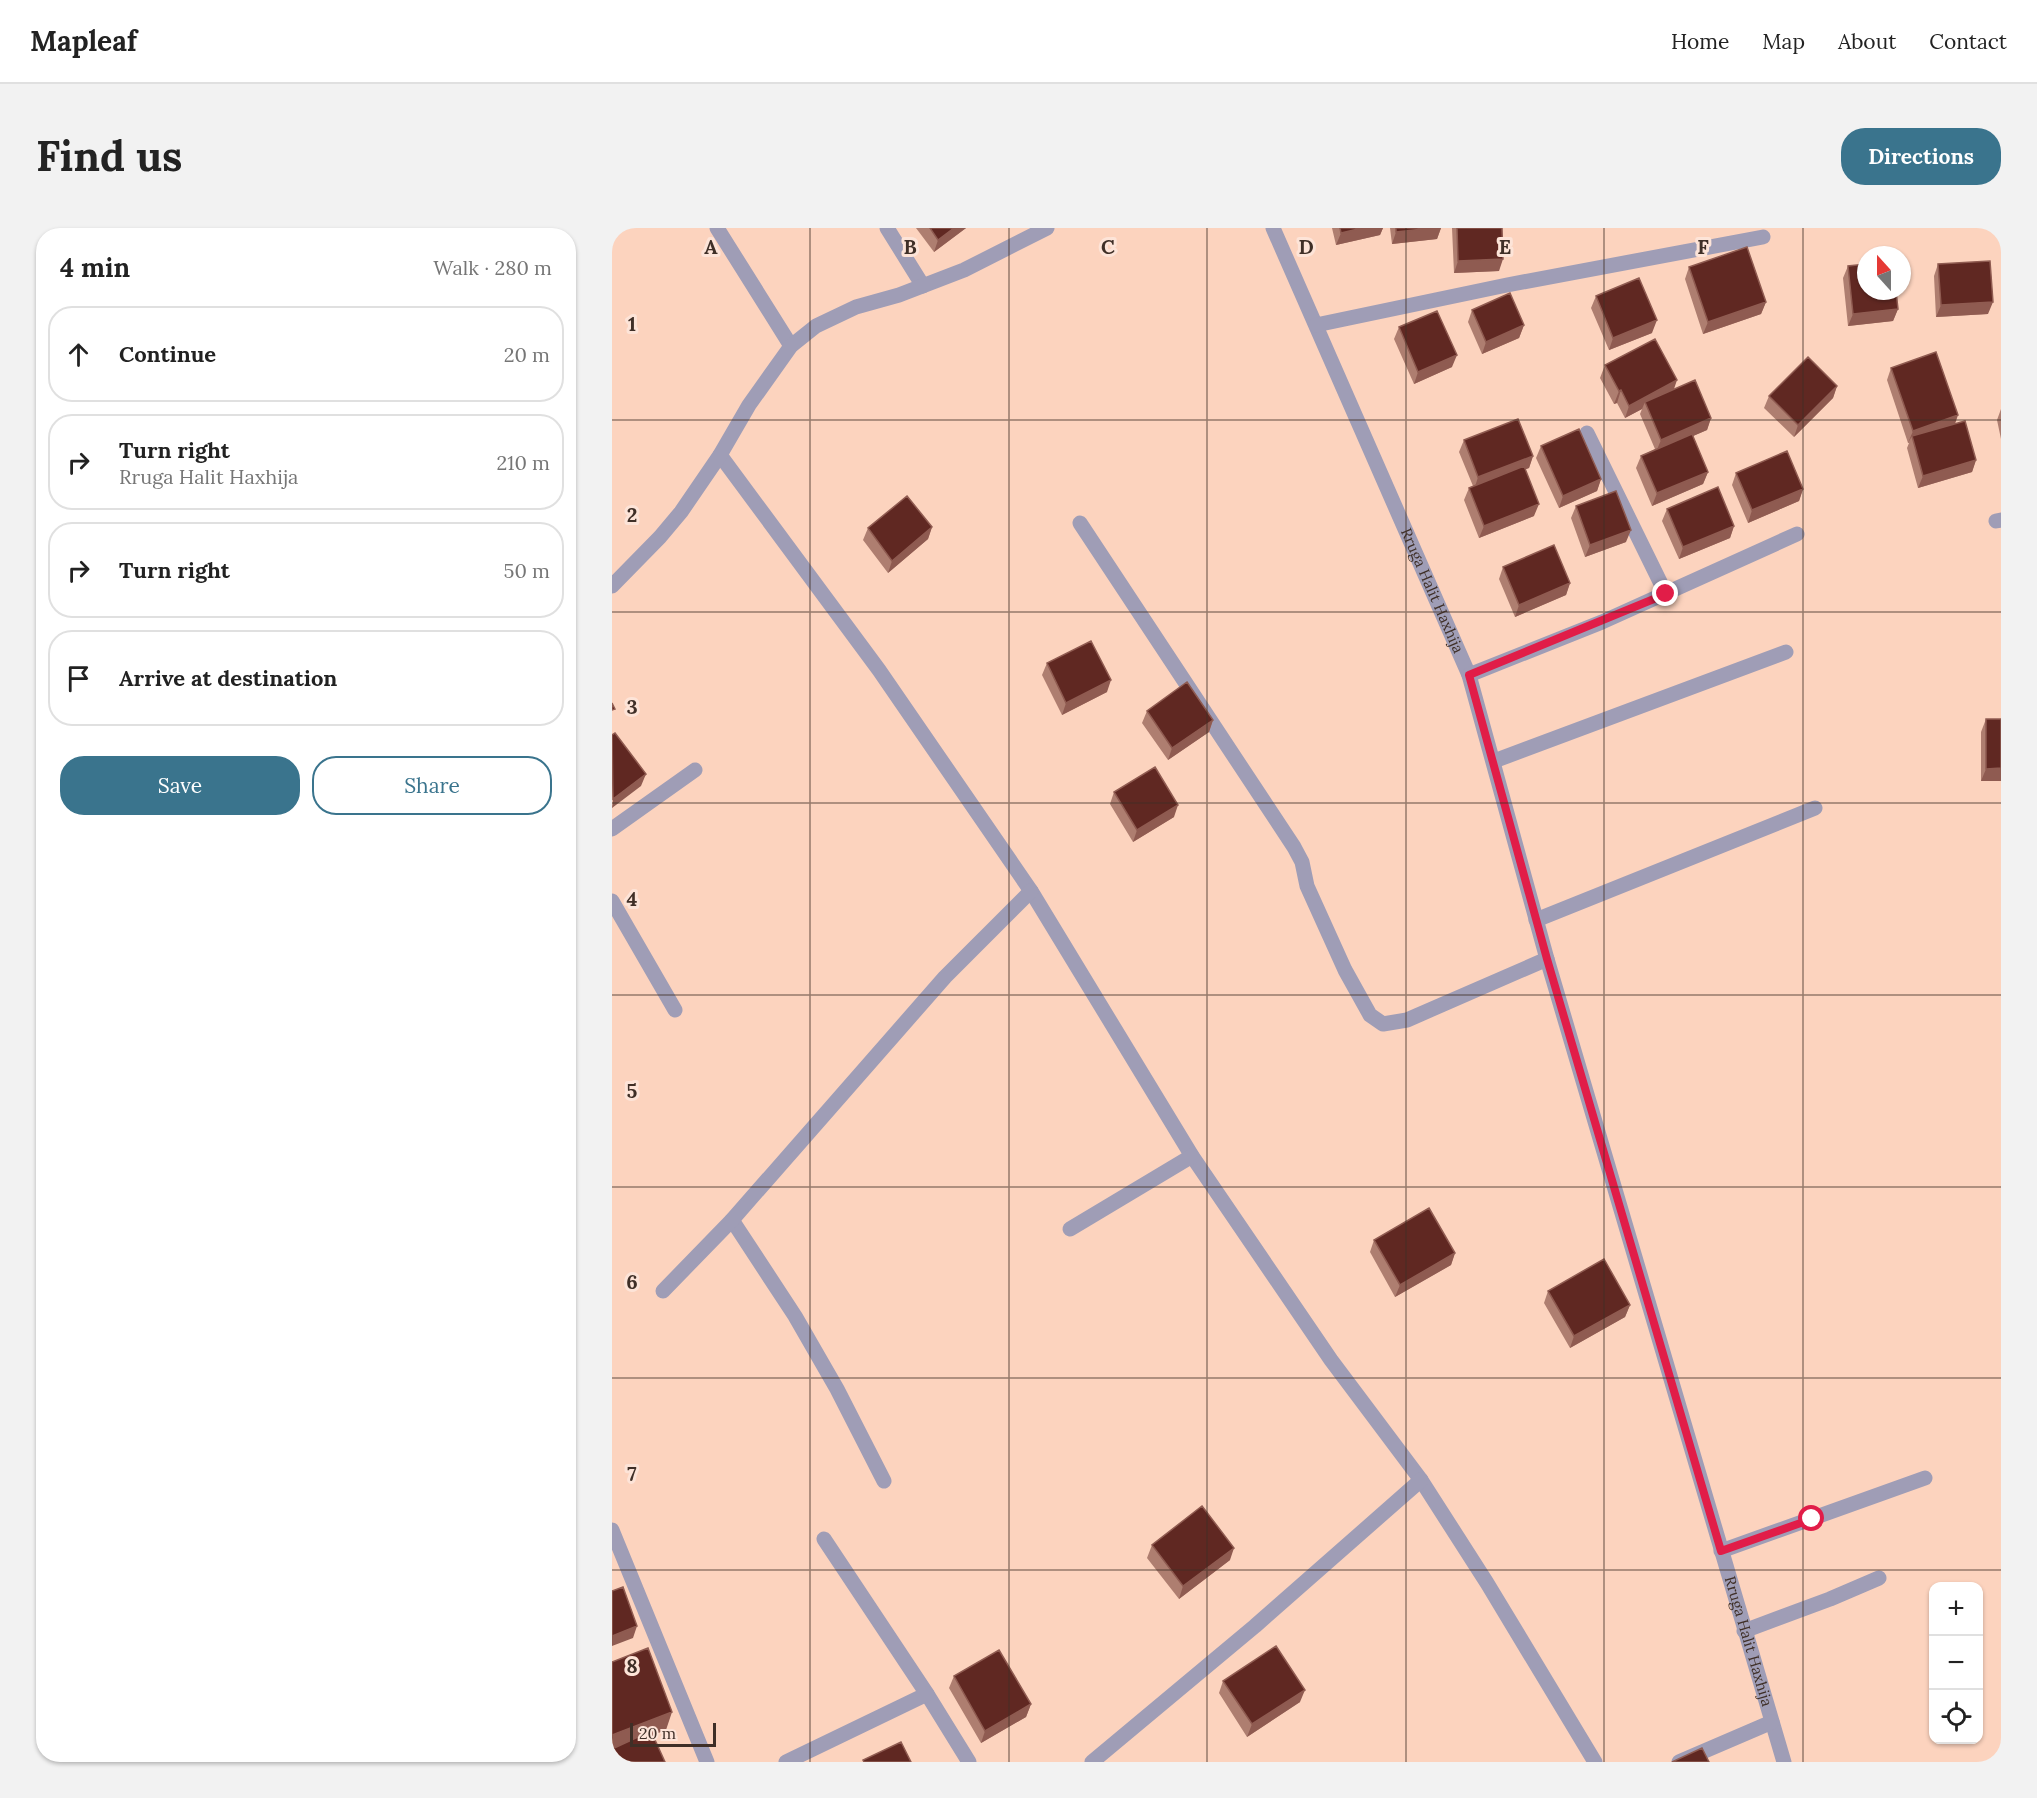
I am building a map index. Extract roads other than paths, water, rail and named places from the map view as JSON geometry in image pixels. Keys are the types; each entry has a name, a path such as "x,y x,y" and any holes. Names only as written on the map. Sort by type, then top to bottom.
{"street":[{"path":"717,228 791,346"},
{"path":"887,228 923,286"},
{"path":"612,586 681,512 720,455 749,405 791,346 816,326 856,307 923,286 964,270 1047,228"},
{"name":"Rruga Halit Haxhija","path":"1273,228 1469,675 1547,959 1784,1762"},
{"path":"1316,325 1507,285 1763,237"},
{"path":"1587,433 1666,594"},
{"path":"720,455 879,670 1031,891 1192,1156 1331,1360 1421,1480 1487,1583 1595,1762"},
{"path":"1080,523 1294,847 1302,862 1307,886 1345,970 1370,1015 1383,1024 1407,1020 1547,959"},
{"path":"1469,675 1666,594 1797,534"},
{"path":"1494,761 1786,652"},
{"path":"612,829 695,770"},
{"path":"1536,920 1815,808"},
{"path":"663,1291 732,1220 945,977 1031,891"},
{"path":"612,901 675,1010"},
{"path":"1070,1229 1192,1156"},
{"path":"732,1220 795,1316 837,1389 884,1480"},
{"path":"1721,1551 1925,1478"},
{"path":"1092,1762 1255,1626 1421,1480"},
{"path":"612,1530 707,1762"},
{"path":"824,1539 927,1694 969,1762"},
{"path":"1744,1631 1879,1578"},
{"path":"786,1762 927,1694"},
{"path":"1679,1762 1772,1722"}]}
